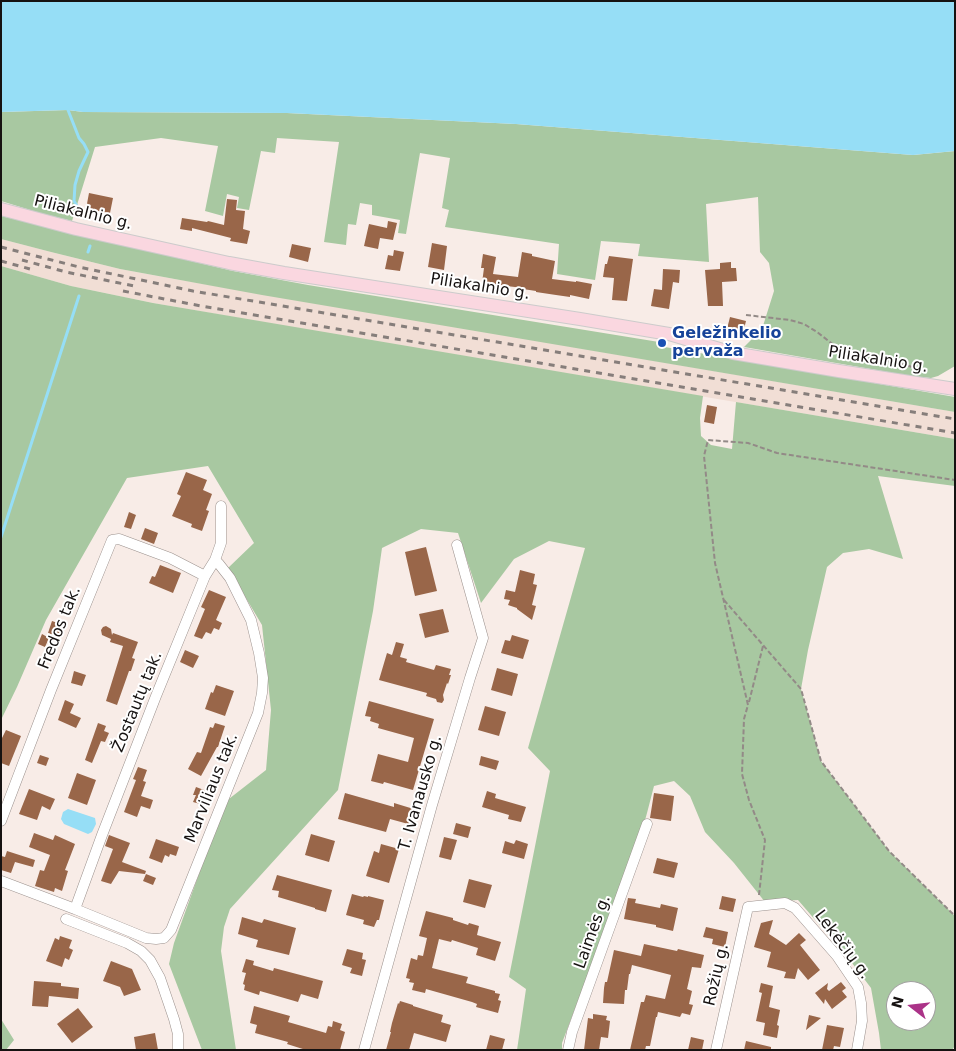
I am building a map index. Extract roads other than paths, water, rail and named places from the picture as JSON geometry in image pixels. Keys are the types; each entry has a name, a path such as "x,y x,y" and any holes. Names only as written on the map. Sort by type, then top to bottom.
{"main road":[{"name":"Piliakalnio g.","path":"1,209 76,229 284,273 669,334 733,353 955,389"}],"street":[{"name":"Žostautų tak.","path":"75,909 156,696 205,576 215,560 221,543 221,506"},
{"name":"Fredos tak.","path":"1,821 112,540 118,539 170,558 205,576"},
{"name":"T. Ivanausko g.","path":"364,1050 432,806 483,638 457,545"},
{"name":"Marviliaus tak.","path":"1,881 146,938 164,938 171,930 258,713 262,693 259,653 250,620 230,578 215,560"},
{"name":"Laimės g.","path":"568,1050 572,1032 647,824"},
{"name":"Lekėčių g.","path":"753,906 785,903 795,908 836,956 858,987 862,1020 857,1050"},
{"name":"Rožių g.","path":"716,1050 753,906"},
{"path":"66,919 127,943 141,951 150,960 160,978 174,1019 178,1034 178,1050"}],"water":[{"path":"1,1 955,1 955,151 913,155 516,124 287,113 83,112 68,110 1,112"},
{"path":"68,809 95,818 96,824 92,832 88,834 64,824 61,819 63,812"}],"waterway":[{"path":"68,106 79,138 88,152 79,171 75,185 74,201 84,218"},
{"path":"88,252 90,246"},
{"path":"1,537 79,296"}],"railway":[{"path":"1,247 79,267 193,291 955,419"},
{"path":"22,260 66,272 134,286"},
{"path":"1,261 30,269"},
{"path":"123,291 201,306 955,433"}],"place":[{"name":"Geležinkelio pervaža","path":"662,343"}]}
